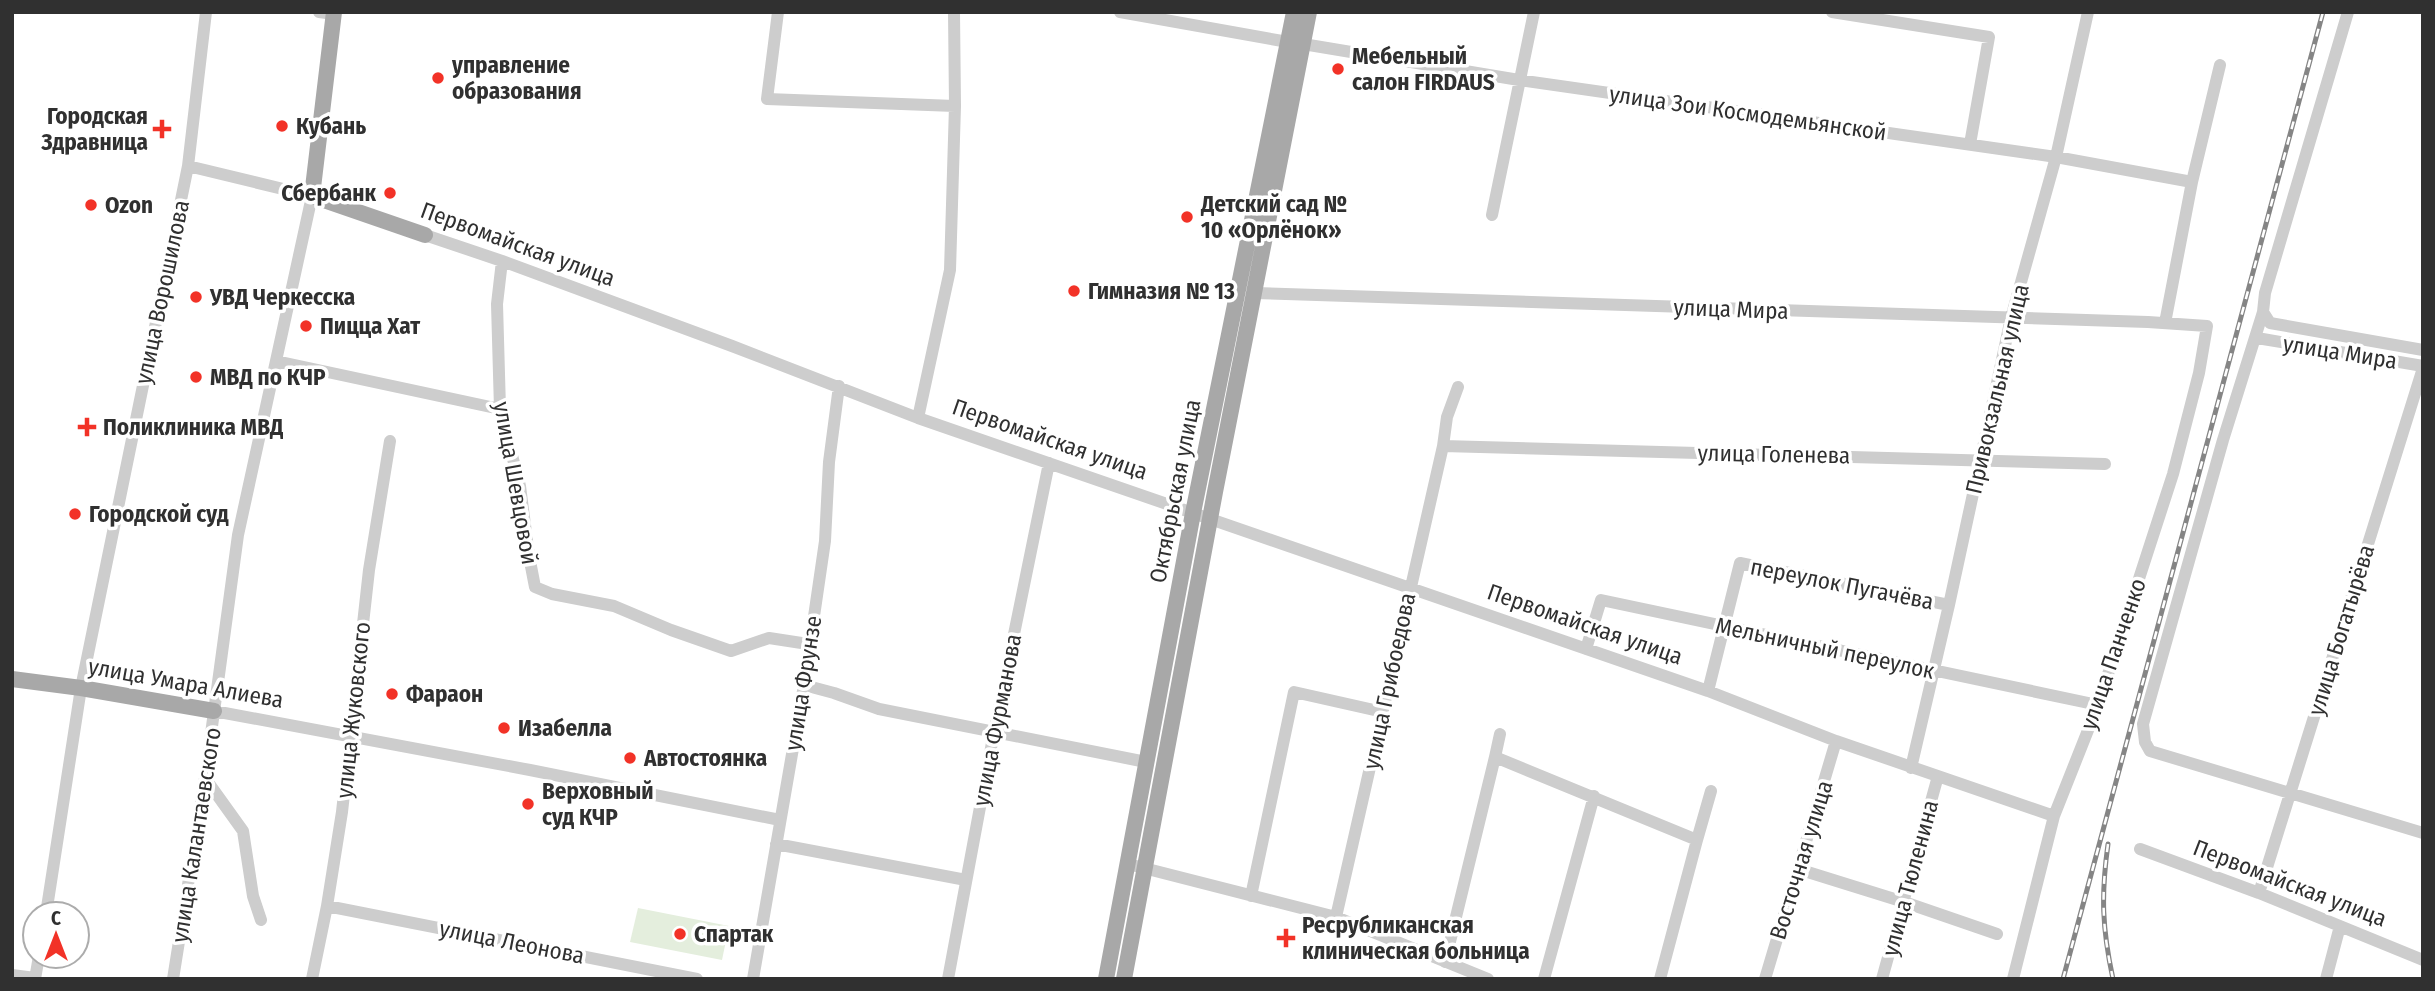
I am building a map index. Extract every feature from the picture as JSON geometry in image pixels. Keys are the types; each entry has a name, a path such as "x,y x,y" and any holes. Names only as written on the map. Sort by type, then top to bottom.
{"main road":[{"name":"Октябрьская улица","path":"1124,979 1209,519 1254,293 1296,43 1294,12"},
{"name":"Октябрьская улица","path":"1105,979 1193,513 1296,43 1309,12"},
{"path":"312,196 329,13"},
{"name":"Первомайская улица","path":"312,196 425,234"},
{"name":"улица Умара Алиева","path":"12,679 81,688 214,712"}],"street":[{"name":"улица Ворошилова","path":"48,900 81,688 188,166 206,12"},
{"path":"778,12 767,99 955,106"},
{"path":"918,418 950,270 955,106 954,12"},
{"name":"улица Зои Космодемьянской","path":"1120,12 1519,80 2056,157 2192,182"},
{"path":"1492,215 1534,12"},
{"path":"1832,12 1989,37 1970,144"},
{"name":"Привокзальная улица","path":"1911,768 2011,318 2056,157 2088,12"},
{"path":"2348,12 2265,293 2257,338 2223,440 2143,724 2145,742 2150,751 2423,833"},
{"path":"2165,323 2192,182 2220,65"},
{"name":"Первомайская улица","path":"188,166 312,196"},
{"name":"улица Калантаевского","path":"173,979 205,778 238,535 312,196"},
{"name":"Первомайская улица","path":"425,234 839,386 918,418 1708,691 1836,741 2054,816"},
{"name":"улица Шевцовой","path":"502,261 496,304 500,409 520,486 535,587 552,594 614,606 671,631 731,651 769,638 808,645"},
{"name":"улица Мира","path":"1254,293 2207,326"},
{"path":"2263,312 2270,323 2423,350"},
{"name":"улица Панченко","path":"2013,979 2054,816 2098,705 2173,474 2199,373 2207,326"},
{"name":"улица Мира","path":"2257,338 2423,367"},
{"path":"276,360 500,409"},
{"name":"улица Богатырёва","path":"2259,893 2423,367"},
{"name":"улица Фрунзе","path":"753,979 804,685 825,541 829,463 839,386"},
{"name":"улица Грибоедова","path":"1336,917 1443,446 1447,417 1458,387"},
{"name":"улица Жуковского","path":"312,979 327,906 351,737 369,570 390,441"},
{"name":"улица Голенева","path":"1443,446 2105,464"},
{"name":"улица Фурманова","path":"948,979 994,732 1049,463"},
{"name":"переулок Пугачёва","path":"1708,691 1740,564 1949,605"},
{"name":"Мельничный переулок","path":"1586,649 1601,600 2098,705"},
{"path":"804,685 879,709 1146,762"},
{"path":"1251,896 1294,692 1383,712"},
{"name":"улица Умара Алиева","path":"214,712 780,821"},
{"path":"1445,962 1500,734"},
{"name":"Восточная улица","path":"1765,979 1836,741"},
{"path":"1495,757 1697,840"},
{"name":"улица Тюленина","path":"1882,979 1938,776"},
{"path":"205,778 243,831 253,896 261,920"},
{"path":"1660,979 1711,791"},
{"path":"1544,979 1594,796"},
{"path":"776,844 967,880"},
{"name":"Первомайская улица","path":"2140,849 2259,893 2423,960"},
{"path":"1128,864 1336,917 1488,979"},
{"path":"1798,869 1997,934"},
{"name":"улица Леонова","path":"327,906 697,979"},
{"path":"2326,979 2340,926"},
{"path":"12,975 35,979"}],"green space":[{"name":"Спартак","path":"638,908 729,926 722,960 630,942"}],"railway":[{"path":"2063,979 2323,12"},
{"path":"2108,844 2104,912 2113,979"}],"place":[{"name":"Мебельный салон FIRDAUS","path":"1338,69"},
{"name":"управление образования","path":"438,78"},
{"name":"Кубань","path":"282,126"},
{"name":"Городская Здравница","path":"162,129"},
{"name":"Сбербанк","path":"390,193"},
{"name":"Ozon","path":"91,205"},
{"name":"Детский сад № 10 «Орлёнок»","path":"1187,217"},
{"name":"Гимназия № 13","path":"1074,291"},
{"name":"УВД Черкесска","path":"196,297"},
{"name":"Пицца Хат","path":"306,326"},
{"name":"МВД по КЧР","path":"196,377"},
{"name":"Поликлиника МВД","path":"87,427"},
{"name":"Городской суд","path":"75,514"},
{"name":"Фараон","path":"392,694"},
{"name":"Изабелла","path":"504,728"},
{"name":"Автостоянка","path":"630,758"},
{"name":"Верховный суд КЧР","path":"528,804"},
{"name":"Спартак","path":"680,934"},
{"name":"Ресрубликанская клиническая больница","path":"1286,938"}]}
